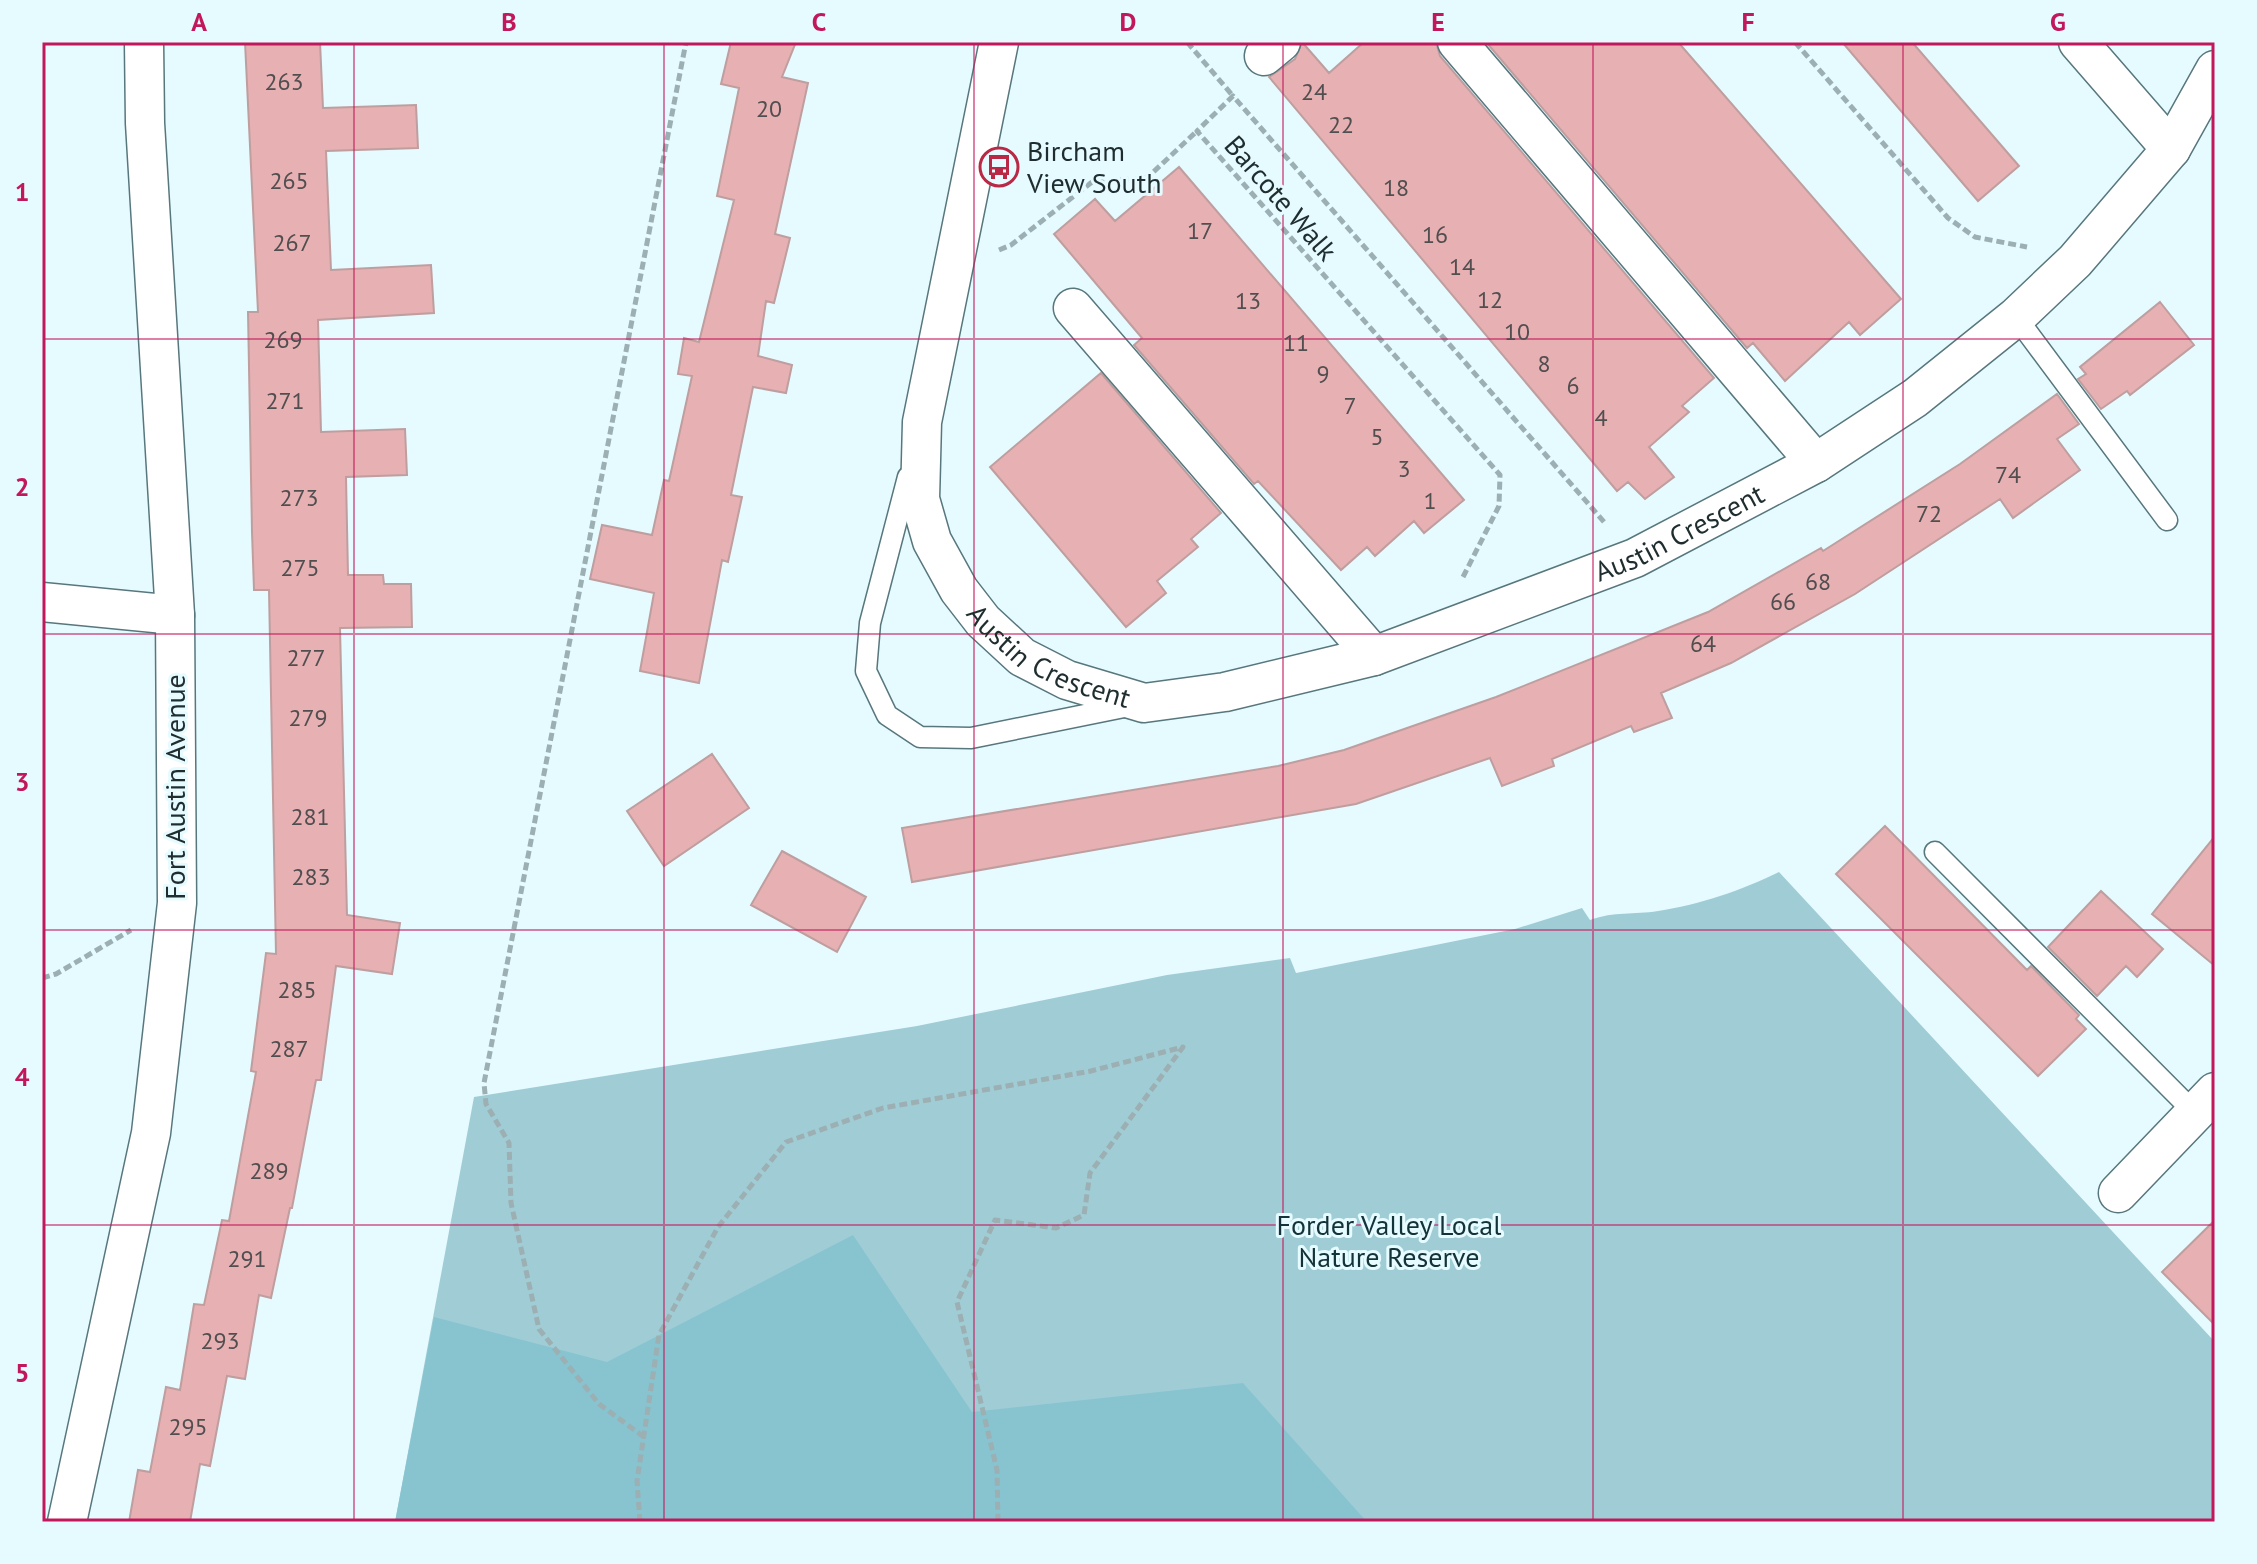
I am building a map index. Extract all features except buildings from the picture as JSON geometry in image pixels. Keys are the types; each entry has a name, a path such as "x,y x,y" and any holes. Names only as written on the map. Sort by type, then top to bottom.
{"street":[{"name":"Fort Austin Avenue","path":"67,1522 151,1133 177,903 175,615 146,138 144,42"},
{"name":"Austin Crescent","path":"999,42 922,422 920,499 932,541 959,590 1022,657 1067,680 1144,703 1225,692 1374,656 1635,558 1816,463 1915,398 2016,317 2075,261 2171,149 2215,70"},
{"path":"1457,42 1816,463"},
{"path":"2078,42 2171,149"},
{"path":"1073,308 1374,656"},
{"path":"42,602 175,615"},
{"path":"2118,1193 2205,1102"}],"lane":[{"path":"2016,317 2167,520"},
{"path":"922,422 870,623 866,671 887,715 920,737 971,738 1144,703"},
{"path":"1935,852 2205,1102"}],"path":[{"path":"644,1437 599,1404 539,1329 511,1203 509,1143 486,1104 484,1083 686,42"},
{"path":"1187,42 1233,96"},
{"path":"1795,42 1948,218 1975,237 2075,261"},
{"name":"Barcote Walk","path":"1433,634 1499,506 1500,475 1197,131 1233,96 1635,558"},
{"path":"953,268 1011,245 1092,182 1147,178 1197,131"},
{"path":"42,978 56,974 177,903"},
{"path":"640,1522 637,1481 659,1335 718,1227 786,1142 883,1108 1091,1071 1183,1047 1090,1173 1084,1215 1056,1228 995,1220 957,1302 997,1470 998,1522"}],"green space":[{"name":"Forder Valley Local Nature Reserve","path":"1779,872 2215,1342 2215,1522 395,1522 474,1097 917,1026 1167,975 1290,958 1296,973 1515,929 1582,908 1590,920 1616,914 1658,911 1720,896"}],"shaded area":[{"path":"853,1235 972,1412 1243,1383 1367,1522 395,1522 434,1317 607,1362"}],"place":[{"name":"Bircham View South","path":"999,167"}]}
